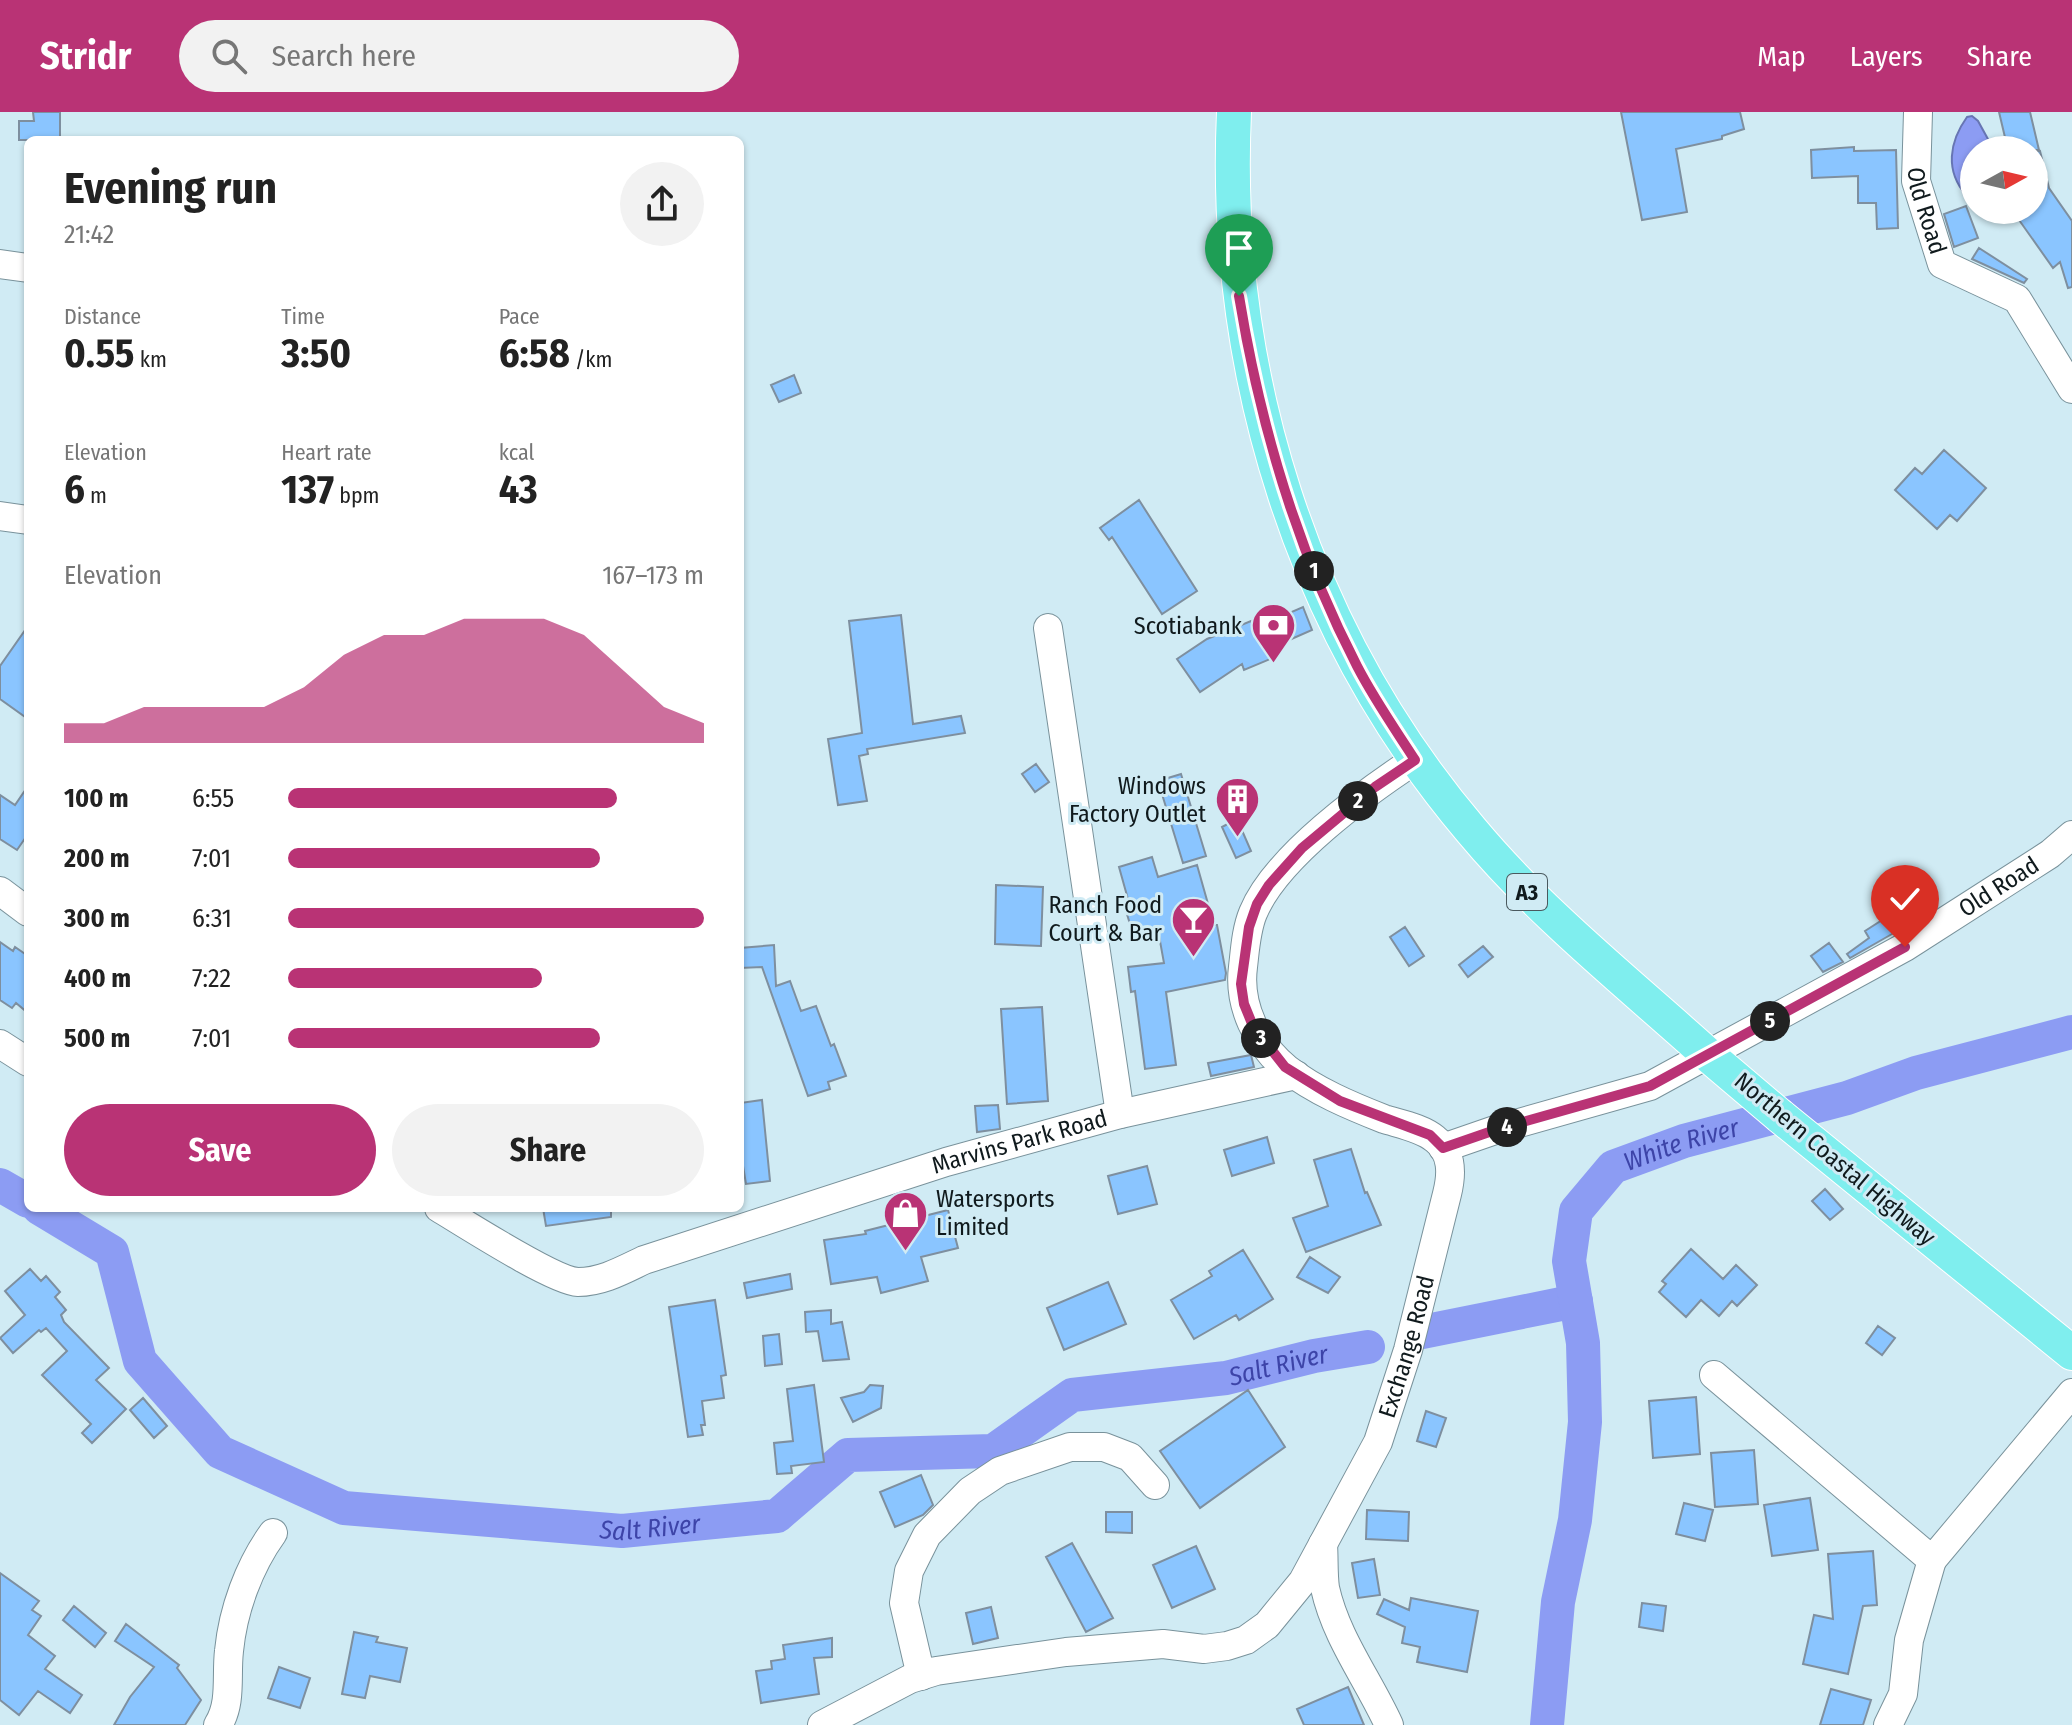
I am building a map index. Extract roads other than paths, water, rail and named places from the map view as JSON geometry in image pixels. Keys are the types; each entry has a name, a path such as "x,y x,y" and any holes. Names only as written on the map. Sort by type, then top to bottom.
{"main road":[{"name":"Northern Coastal Highway","path":"1234,112 1231,184 1239,296 1248,353 1276,465 1323,595 1358,668 1415,760 1471,831 1568,932 1824,1153 2072,1353"}],"street":[{"name":"Old Road","path":"1918,112 1916,181 1942,264 2017,299 2072,389"},
{"path":"0,264 24,267"},
{"path":"0,516 24,519"},
{"path":"1048,628 1120,1114"},
{"path":"1415,760 1375,787 1302,848 1269,885 1252,914 1241,984 1244,1004 1253,1026 1276,1059 1296,1075 1340,1101 1430,1135 1443,1148"},
{"name":"Old Road","path":"1443,1148 1498,1129 1650,1086 1905,947 2050,854 2072,835"},
{"path":"0,891 24,909"},
{"path":"0,1044 24,1059"},
{"name":"Marvins Park Road","path":"455,1212 478,1218 564,1279 577,1282 591,1280 946,1162 1120,1114 1296,1075"},
{"name":"Exchange Road","path":"822,1725 936,1671 1066,1652 1163,1644 1204,1649 1227,1646 1246,1640 1267,1625 1303,1581 1378,1442 1395,1398 1451,1176 1443,1148"},
{"path":"1714,1375 1932,1560"},
{"path":"1888,1725 1903,1694 1909,1640 1932,1560 2072,1393"},
{"path":"921,1676 904,1603 909,1571 927,1535 970,1491 1000,1471 1070,1447 1104,1447 1130,1457 1155,1485"},
{"path":"218,1725 227,1705 229,1648 237,1606 260,1551 273,1533"},
{"path":"1323,1543 1325,1586 1332,1611 1346,1646 1389,1725"}],"water":[{"path":"1972,116 1978,121 1986,136 1960,136 1960,187 1952,166 1952,156 1956,136 1967,117"}],"waterway":[{"name":"White River","path":"1547,1725 1558,1602 1575,1520 1585,1422 1583,1343 1569,1261 1576,1211 1613,1167 1684,1141 1847,1098 1916,1073 2072,1032"},
{"name":"Salt River","path":"0,1185 24,1199"},
{"name":"Salt River","path":"46,1212 112,1252 140,1361 220,1452 344,1508 622,1531 777,1516 848,1455 993,1451 1072,1395 1226,1378 1314,1356 1368,1347"},
{"name":"Salt River","path":"1422,1332 1576,1301"}],"place":[{"name":"Scotiabank","path":"1273,665"},
{"name":"Windows Factory Outlet","path":"1237,839"},
{"name":"Ranch Food Court & Bar","path":"1193,958"},
{"name":"Watersports Limited","path":"905,1252"}]}
